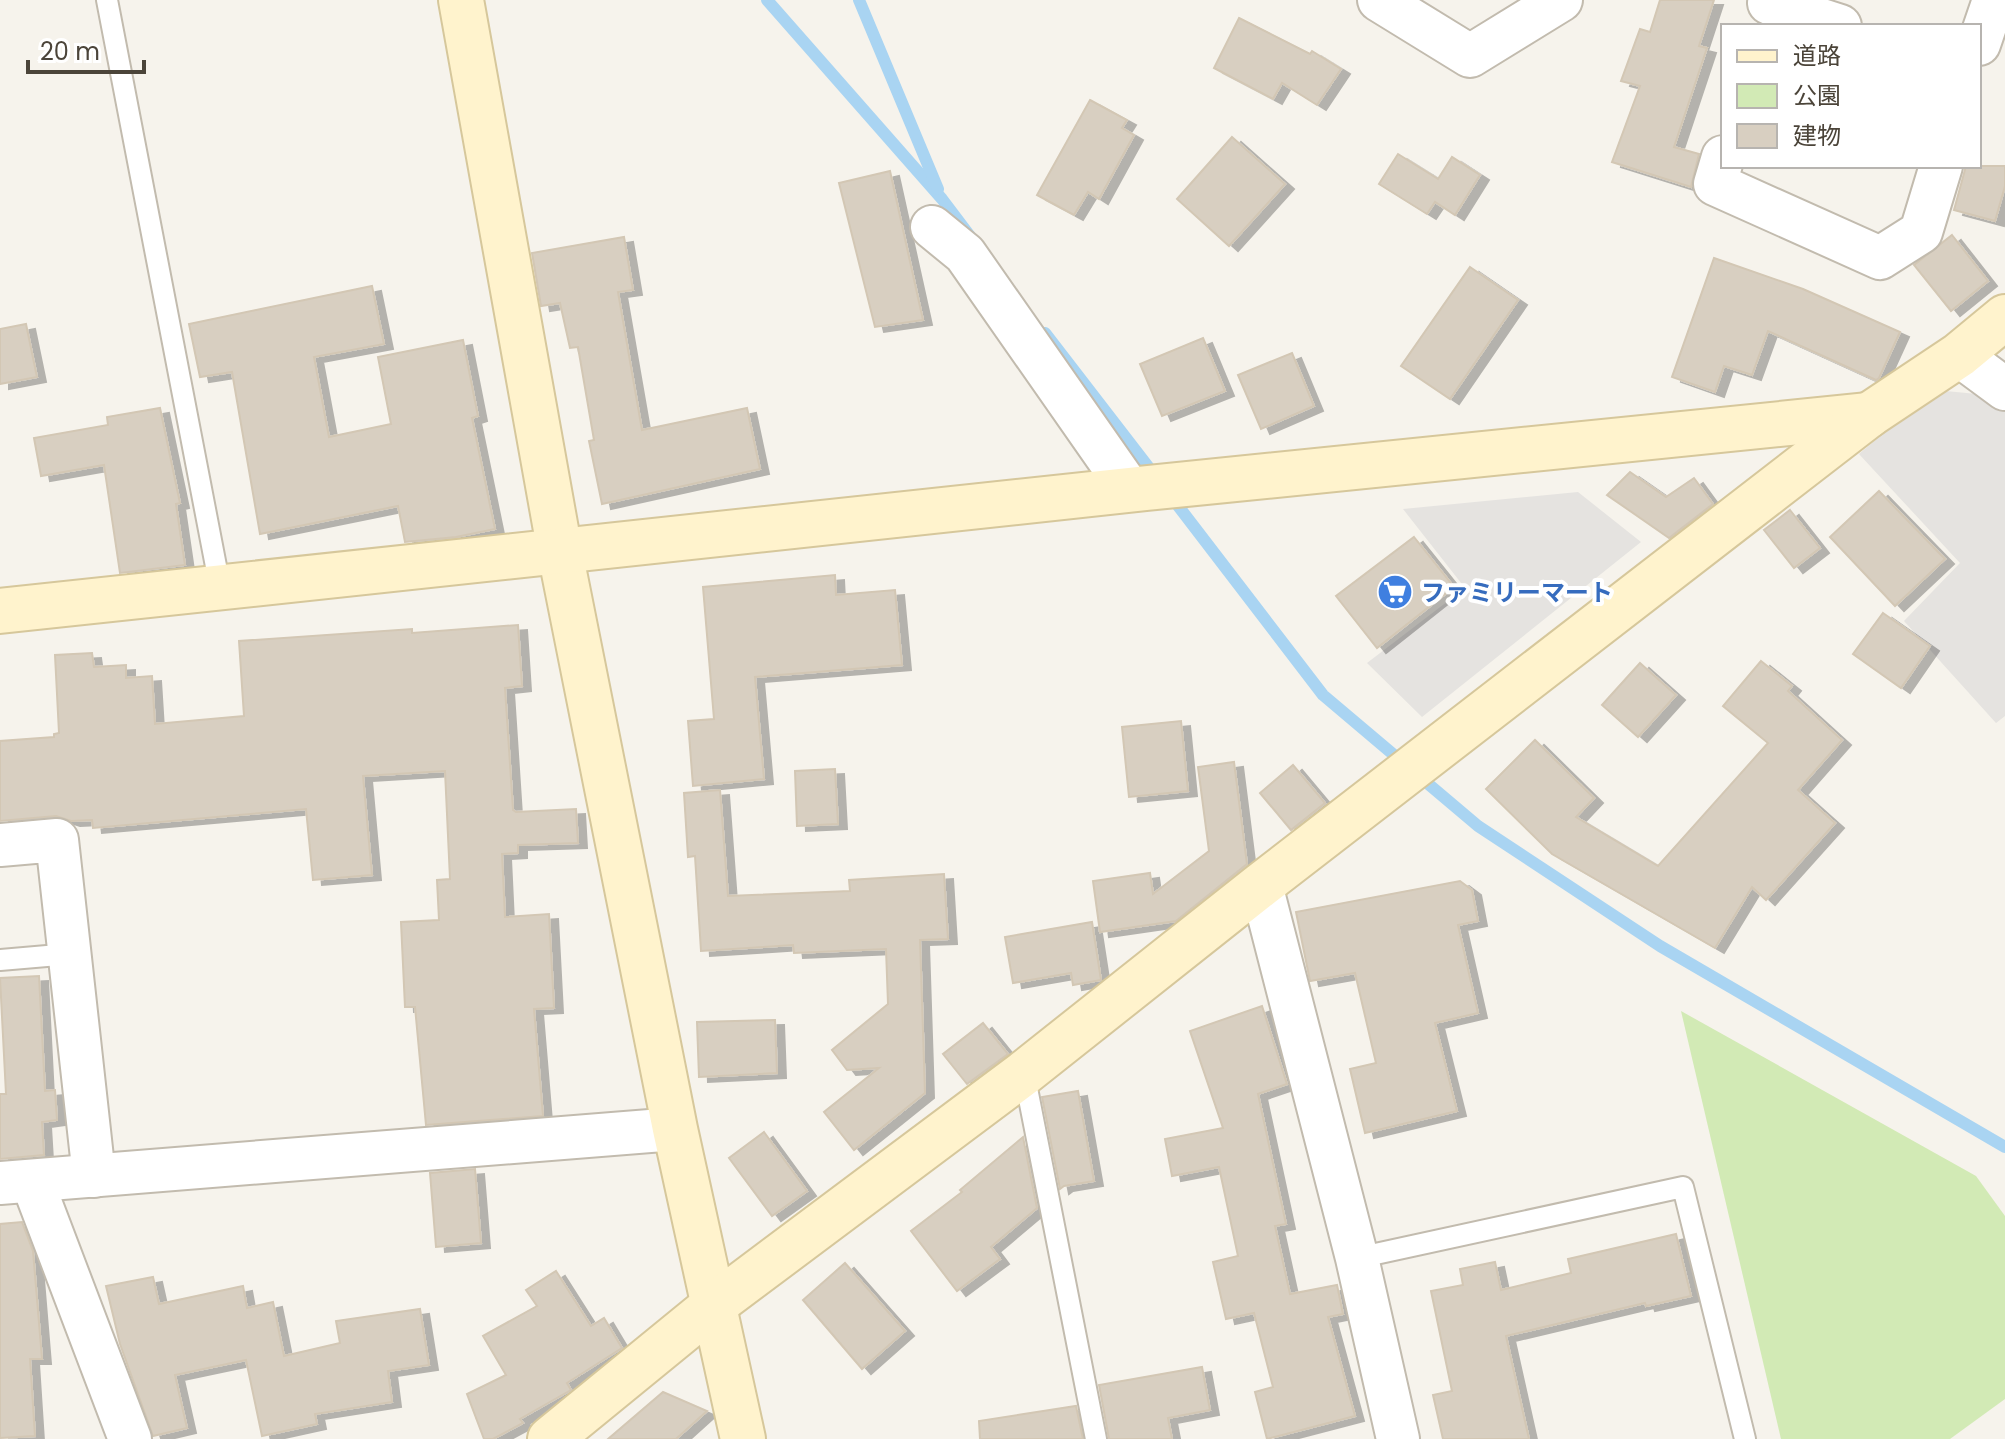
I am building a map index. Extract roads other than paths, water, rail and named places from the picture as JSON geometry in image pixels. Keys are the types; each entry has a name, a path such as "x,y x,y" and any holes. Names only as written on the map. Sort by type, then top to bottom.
{"street":[{"path":"461,0 560,552 675,1129 743,1439"},
{"path":"1379,0 1470,56 1561,0"},
{"path":"1981,38 1994,0"},
{"path":"1767,10 1831,24"},
{"path":"1721,164 1715,184 1880,258 1921,232 1940,168"},
{"path":"932,227 965,254 1138,489"},
{"path":"550,1439 714,1305 1024,1073 1261,885 1869,415 1959,355 2005,317"},
{"path":"1959,355 2005,389"},
{"path":"0,611 1138,489 1869,415"},
{"path":"0,845 57,840 94,1176"},
{"path":"1261,885 1357,1258 1398,1439"},
{"path":"130,1439 16,1182 675,1129"}],"lane":[{"path":"107,0 220,587"},
{"path":"0,960 70,954"},
{"path":"1024,1073 1096,1439"},
{"path":"1357,1258 1683,1187 1745,1439"}],"waterway":[{"path":"767,0 942,199 970,236"},
{"path":"859,0 938,189"},
{"path":"1045,333 1156,477"},
{"path":"1169,494 1323,695 1478,826 1660,946 2005,1147"}],"place":[{"name":"ファミリーマート","path":"1395,592"}]}
